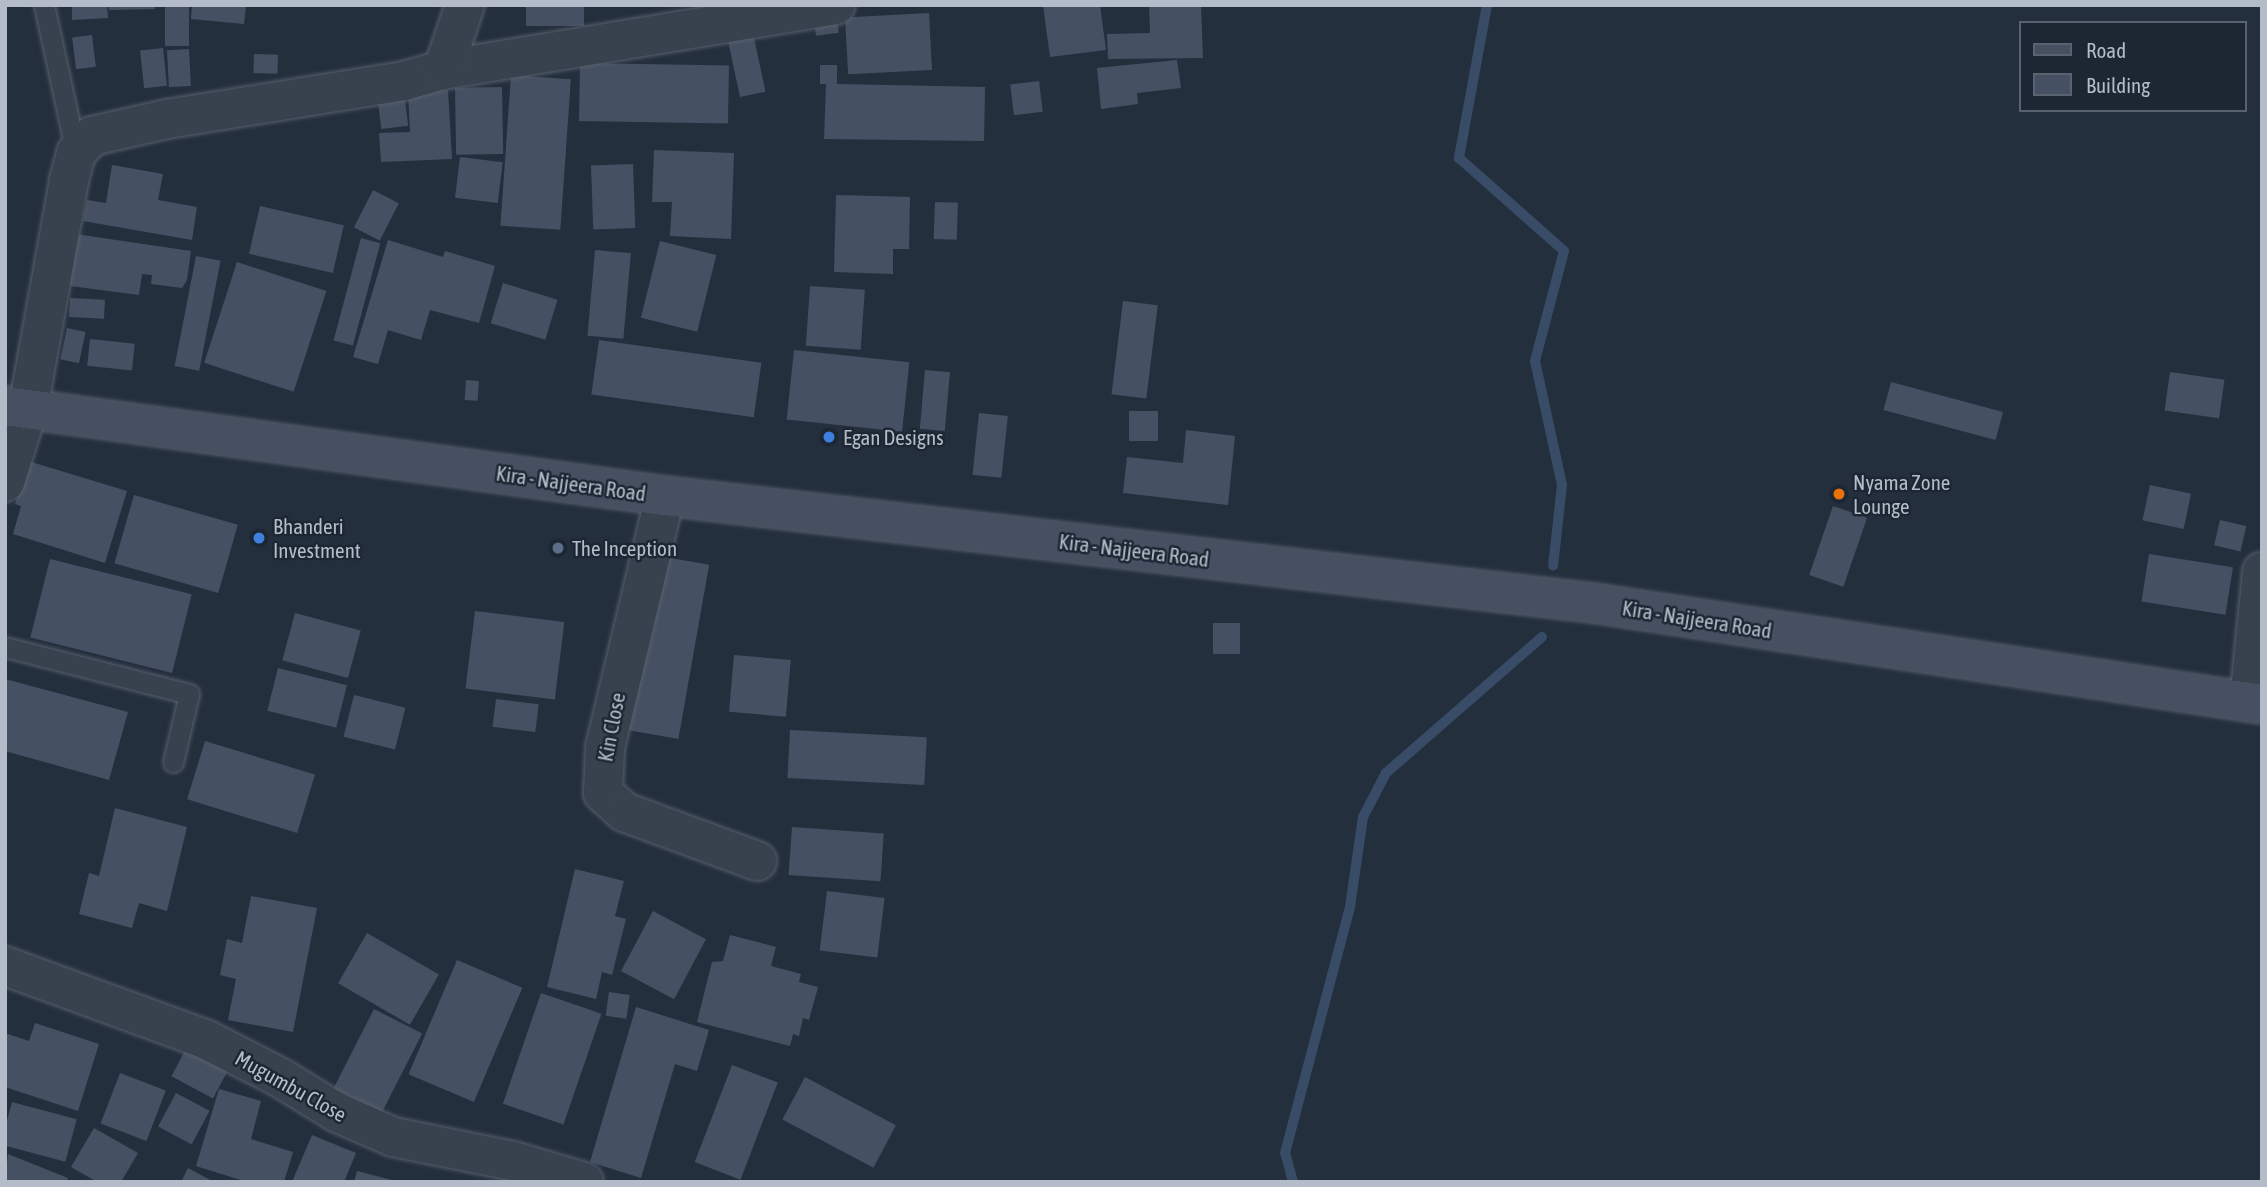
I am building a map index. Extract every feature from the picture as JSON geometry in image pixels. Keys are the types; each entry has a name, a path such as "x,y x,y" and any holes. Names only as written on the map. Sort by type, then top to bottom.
{"main road":[{"name":"Kira - Najjeera Road","path":"17,408 665,496 1593,603 2255,703"}],"street":[{"path":"443,70 465,5"},
{"path":"5,482 17,408 76,153 92,136 126,127 404,81 443,70 836,5"},
{"name":"Kin Close","path":"665,496 608,737 603,793 624,812 757,861"},
{"path":"2255,703 2262,572"},
{"name":"Mugumbu Close","path":"5,965 207,1040 281,1078 336,1112 393,1137 513,1161 584,1182"}],"lane":[{"path":"44,5 76,153"},
{"path":"5,647 189,694 173,762"}],"building":[{"path":"72,5 107,5 108,18 72,20"},
{"path":"108,5 155,5 155,9 109,10"},
{"path":"165,5 189,5 189,46 165,46"},
{"path":"192,5 246,5 244,24 191,19"},
{"path":"526,5 584,5 584,26 526,26"},
{"path":"1043,5 1100,5 1106,50 1050,57"},
{"path":"1149,5 1201,5 1203,58 1108,59 1107,34 1150,33"},
{"path":"836,10 839,33 816,36 813,13"},
{"path":"929,13 932,70 848,74 845,17"},
{"path":"753,33 765,92 740,97 728,38"},
{"path":"92,35 96,67 76,69 72,37"},
{"path":"163,48 167,86 144,88 140,50"},
{"path":"189,49 191,86 169,87 167,50"},
{"path":"254,54 278,55 277,74 253,73"},
{"path":"1177,60 1181,88 1137,93 1138,104 1101,109 1097,68"},
{"path":"580,63 729,66 728,124 579,121"},
{"path":"820,65 837,65 837,84 985,87 984,141 824,139 826,84 820,84"},
{"path":"511,75 571,79 560,230 500,226"},
{"path":"1039,81 1043,112 1014,115 1010,85"},
{"path":"502,87 503,154 456,155 455,88"},
{"path":"448,90 452,159 381,162 379,133 410,132 408,91"},
{"path":"404,92 408,126 381,129 377,95"},
{"path":"654,150 734,153 731,239 670,236 672,202 652,202"},
{"path":"460,157 503,162 498,203 455,198"},
{"path":"633,164 635,228 593,229 591,165"},
{"path":"112,165 163,174 158,200 197,207 192,240 83,221 87,200 106,203"},
{"path":"373,190 399,203 380,241 354,227"},
{"path":"836,195 910,197 909,249 893,249 893,274 834,272"},
{"path":"935,202 958,203 957,240 934,239"},
{"path":"260,206 344,225 333,273 249,254"},
{"path":"62,232 191,251 187,280 182,288 151,284 152,275 142,274 139,295 55,284"},
{"path":"361,238 380,243 353,346 334,340"},
{"path":"388,240 443,257 445,251 495,266 479,323 430,310 421,340 388,330 378,364 353,357"},
{"path":"660,241 716,255 697,332 641,318"},
{"path":"595,250 631,253 623,339 588,336"},
{"path":"196,256 221,261 199,371 175,366"},
{"path":"237,262 326,291 294,392 204,363"},
{"path":"503,283 558,300 545,340 491,323"},
{"path":"810,286 865,290 861,350 806,346"},
{"path":"70,298 105,300 104,319 69,317"},
{"path":"1123,301 1158,305 1146,399 1112,394"},
{"path":"67,328 86,332 79,363 60,359"},
{"path":"90,339 135,344 132,371 87,366"},
{"path":"599,340 761,363 754,417 591,394"},
{"path":"794,350 909,362 902,432 787,420"},
{"path":"925,370 950,372 945,431 920,429"},
{"path":"2170,372 2224,380 2219,418 2165,411"},
{"path":"466,380 479,381 478,401 465,400"},
{"path":"1891,382 2003,412 1996,440 1883,410"},
{"path":"1129,411 1158,411 1158,441 1129,441"},
{"path":"979,413 1008,416 1001,478 973,475"},
{"path":"1186,430 1235,436 1228,505 1123,493 1127,457 1183,463"},
{"path":"28,461 127,491 105,563 13,534 21,506 15,504"},
{"path":"2150,485 2191,494 2184,529 2143,520"},
{"path":"134,495 238,525 218,593 114,563"},
{"path":"1833,506 1867,518 1843,587 1809,575"},
{"path":"2220,520 2246,526 2240,551 2214,545"},
{"path":"2149,554 2233,567 2225,615 2141,601"},
{"path":"654,555 709,565 678,739 623,729"},
{"path":"50,559 192,594 172,673 30,638"},
{"path":"475,611 564,622 555,699 465,688"},
{"path":"295,613 361,631 348,678 282,660"},
{"path":"1213,623 1240,623 1240,654 1213,654"},
{"path":"734,655 791,660 786,717 729,712"},
{"path":"278,668 347,685 336,728 267,711"},
{"path":"5,679 128,712 109,780 5,751"},
{"path":"354,695 405,708 395,750 344,737"},
{"path":"496,699 539,704 535,732 493,727"},
{"path":"790,730 927,737 924,785 787,778"},
{"path":"205,741 315,775 297,833 187,799"},
{"path":"115,808 187,827 167,911 139,903 132,928 79,914 89,873 99,876"},
{"path":"792,827 884,833 880,881 789,875"},
{"path":"575,869 624,881 615,916 626,919 612,975 602,972 596,999 547,987"},
{"path":"827,891 885,898 877,958 820,951"},
{"path":"251,896 317,908 293,1032 228,1020 236,979 220,975 227,939 242,943"},
{"path":"653,911 706,939 674,999 621,971"},
{"path":"367,933 439,974 410,1025 338,983"},
{"path":"730,935 776,947 771,966 801,974 799,982 818,987 809,1020 803,1018 799,1036 793,1034 790,1046 697,1022 712,962 723,961"},
{"path":"457,960 522,988 474,1102 409,1074"},
{"path":"609,992 630,995 626,1019 606,1016"},
{"path":"541,993 602,1014 563,1124 503,1104"},
{"path":"636,1007 709,1030 697,1071 675,1064 641,1178 590,1162"},
{"path":"374,1009 422,1034 382,1113 334,1088"},
{"path":"35,1023 99,1044 78,1111 5,1087 5,1033 29,1041"},
{"path":"186,1049 227,1071 213,1098 171,1076"},
{"path":"732,1065 778,1083 740,1180 695,1162"},
{"path":"120,1073 166,1091 146,1141 101,1123"},
{"path":"805,1077 896,1125 873,1168 782,1119"},
{"path":"219,1089 261,1101 251,1139 293,1152 284,1182 247,1182 196,1166"},
{"path":"176,1093 210,1111 192,1144 158,1127"},
{"path":"12,1102 77,1119 65,1162 5,1146 5,1128"},
{"path":"94,1128 138,1153 121,1182 97,1182 71,1167"},
{"path":"312,1135 356,1153 344,1182 292,1182"},
{"path":"8,1154 68,1178 66,1182 5,1182"},
{"path":"188,1168 214,1182 181,1182"},
{"path":"357,1171 396,1181 354,1182"}],"waterway":[{"path":"1487,5 1459,158 1564,251 1535,361 1562,485 1553,566"},
{"path":"1293,1182 1285,1153 1350,907 1363,817 1386,773 1542,637"}],"place":[{"name":"Egan Designs","path":"829,437"},
{"name":"Nyama Zone Lounge","path":"1839,494"},
{"name":"Bhanderi Investment","path":"259,538"},
{"name":"The Inception","path":"558,548"}]}
